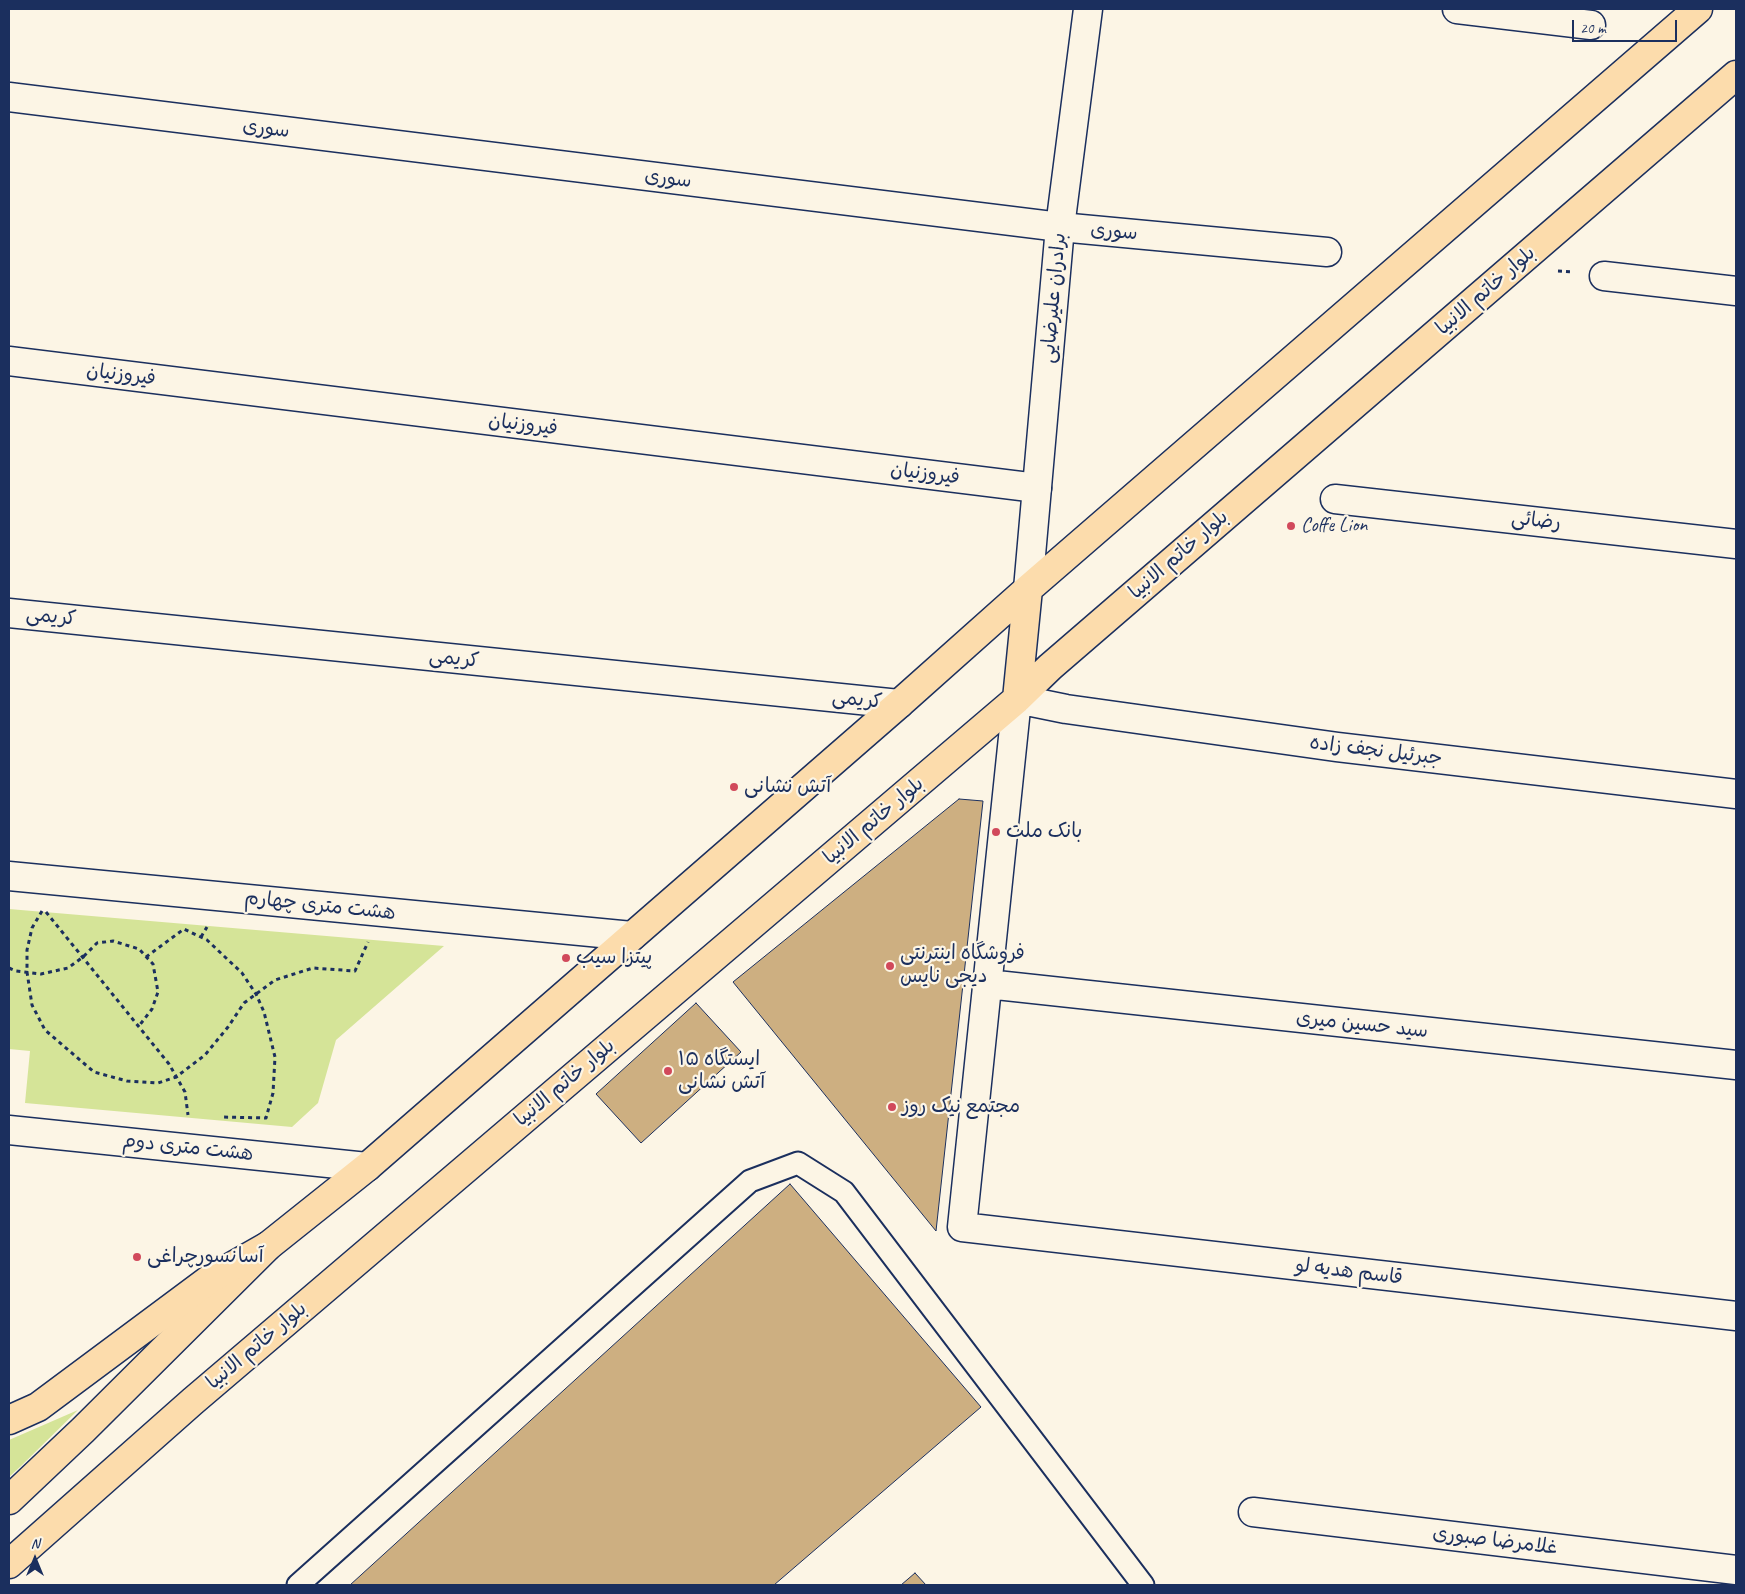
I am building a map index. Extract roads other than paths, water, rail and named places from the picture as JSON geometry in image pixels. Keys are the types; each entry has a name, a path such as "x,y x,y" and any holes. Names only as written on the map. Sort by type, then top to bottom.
{"main road":[{"path":"9,1500 83,1430 268,1246 367,1167 899,704 1028,588 1698,9"},
{"name":"بلوار خاتم الانبیا","path":"9,1564 192,1401 1017,699 1058,660 1736,75"},
{"path":"1017,699 1028,588"},
{"path":"9,1420 38,1407 210,1280 268,1246"}],"street":[{"name":"برادران علیرضایی","path":"1028,588 1060,227 1088,9"},
{"path":"1457,9 1591,25"},
{"name":"سوری","path":"9,97 1060,227 1327,252"},
{"path":"1604,276 1736,290"},
{"name":"فیروزنیان","path":"9,361 1037,488"},
{"name":"رضائی","path":"1335,499 1736,544"},
{"name":"کریمی","path":"9,613 899,704"},
{"path":"987,984 1017,699"},
{"name":"جبرئیل نجف زاده","path":"1017,699 1066,709 1337,747 1736,794"},
{"name":"هشت متری چهارم","path":"9,876 632,936"},
{"name":"سید حسین میری","path":"987,984 1736,1066"},
{"name":"قاسم هدیه لو","path":"987,984 962,1227 1736,1316"},
{"name":"هشت متری دوم","path":"9,1130 367,1167"},
{"name":"غلامرضا صبوری","path":"1253,1512 1736,1570"}],"lane":[{"path":"298,1585 750,1181 798,1163 844,1192 1143,1585"}],"place":[{"name":"Coffe Lion","path":"1291,526"},
{"name":"آتش نشانی","path":"734,787"},
{"name":"بانک ملت","path":"996,832"},
{"name":"پیتزا سیب","path":"566,958"},
{"name":"فروشگاه اینترنتی دیجی نایس","path":"890,966"},
{"name":"ایستگاه ۱۵ آتش نشانی","path":"668,1071"},
{"name":"مجتمع نیک‌ روز","path":"892,1107"},
{"name":"آسانسورچراغی","path":"137,1257"}]}
